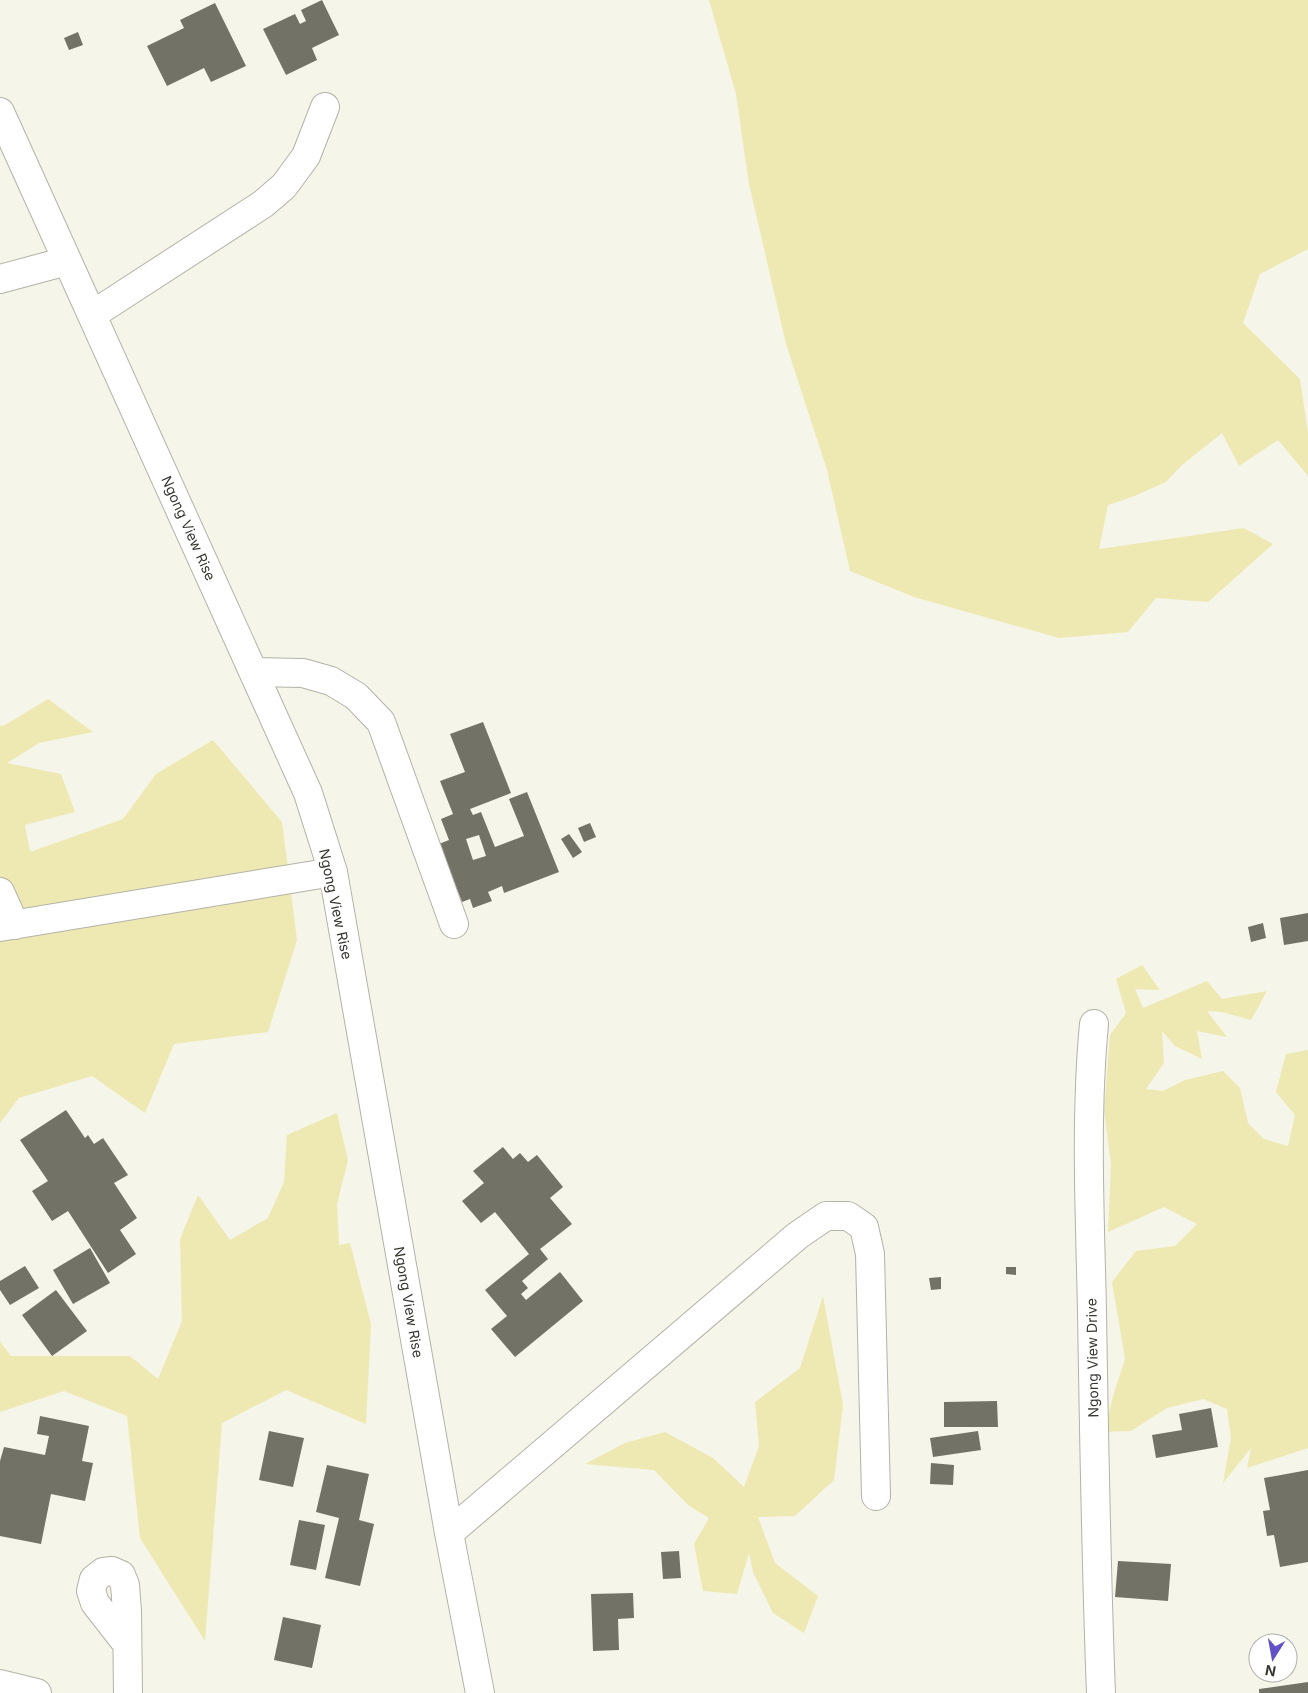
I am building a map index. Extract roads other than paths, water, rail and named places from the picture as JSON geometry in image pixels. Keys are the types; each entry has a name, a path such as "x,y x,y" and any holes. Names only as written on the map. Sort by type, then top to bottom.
{"street":[{"path":"92,315 263,204 284,186 306,156 325,107"},
{"name":"Ngong View Rise","path":"0,112 308,793 333,872 449,1533 480,1693"},
{"path":"0,279 68,261"},
{"path":"254,672 303,673 331,681 356,696 381,722 454,924"},
{"path":"0,892 8,926 333,872"},
{"name":"Ngong View Drive","path":"1094,1024 1089,1075 1090,1246 1096,1578 1101,1693"},
{"path":"449,1533 790,1242 826,1216 848,1216 864,1227 870,1254 876,1496"},
{"path":"127,1644 128,1693"}]}
